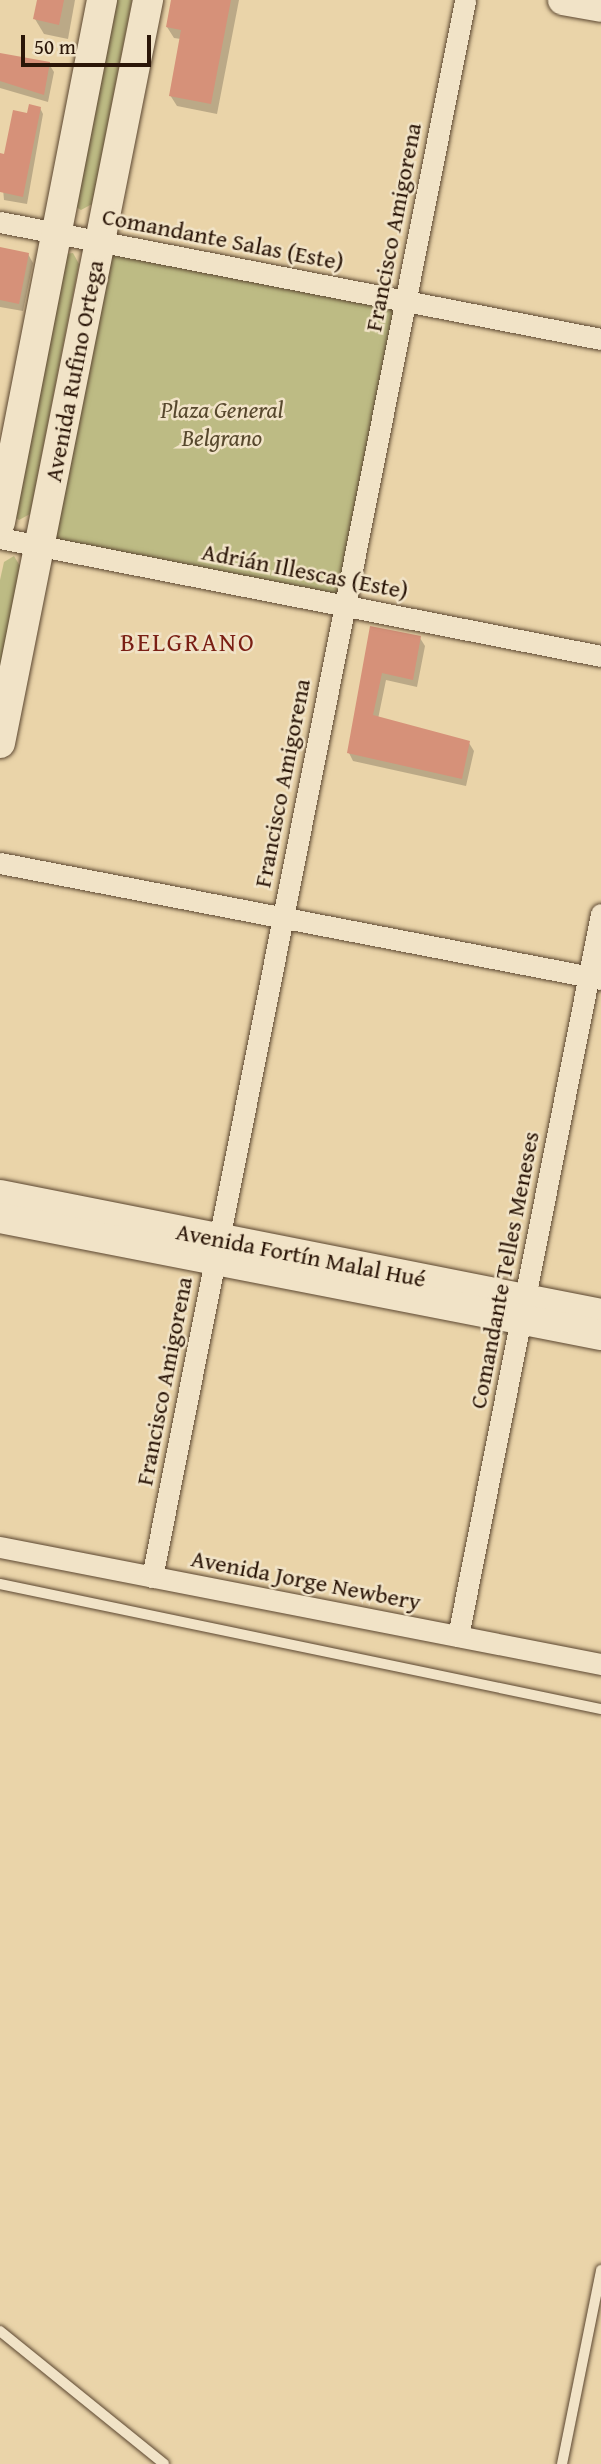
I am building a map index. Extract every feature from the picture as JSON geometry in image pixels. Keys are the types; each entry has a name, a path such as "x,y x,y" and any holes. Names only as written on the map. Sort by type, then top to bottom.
{"main road":[{"name":"Avenida Rufino Ortega","path":"0,522 103,0"},
{"name":"Avenida Rufino Ortega","path":"0,743 148,0"},
{"path":"563,0 601,7"},
{"name":"Avenida Fortín Malal Hué","path":"0,1195 216,1249"},
{"name":"Avenida Fortín Malal Hué","path":"0,1217 216,1249 523,1309 601,1335"},
{"name":"Avenida Fortín Malal Hué","path":"523,1309 601,1314"}],"street":[{"name":"Francisco Amigorena","path":"152,1577 465,0"},
{"name":"Comandante Salas (Este)","path":"0,222 601,339"},
{"name":"Adrián Illescas (Este)","path":"0,538 601,656"},
{"path":"0,863 595,978"},
{"name":"Comandante Telles Meneses","path":"458,1636 523,1309 595,978 601,914"},
{"name":"Avenida Jorge Newbery","path":"0,1547 601,1664"}],"lane":[{"path":"0,1584 601,1709"},
{"path":"562,2464 601,2270"},
{"path":"0,2331 164,2464"}],"green space":[{"path":"114,0 132,0 92,204 81,210 76,207"},
{"name":"Plaza General Belgrano","path":"100,243 405,301 344,606 39,547"},
{"path":"73,253 79,264 30,514 19,520 14,516 66,254"},
{"path":"14,556 20,566 0,670 0,580 4,562"}],"building":[{"path":"37,0 64,0 59,25 33,19"},
{"path":"171,0 231,0 211,104 169,96 181,30 166,27"},
{"path":"0,53 50,62 44,95 0,81"},
{"path":"29,104 41,107 23,197 0,192 0,153 4,154 13,110 27,113"},
{"path":"0,247 29,253 19,304 0,300"},
{"path":"370,626 421,636 413,680 382,673 373,715 470,741 462,779 347,753"}],"district":[{"name":"BELGRANO","path":"188,642"}]}
